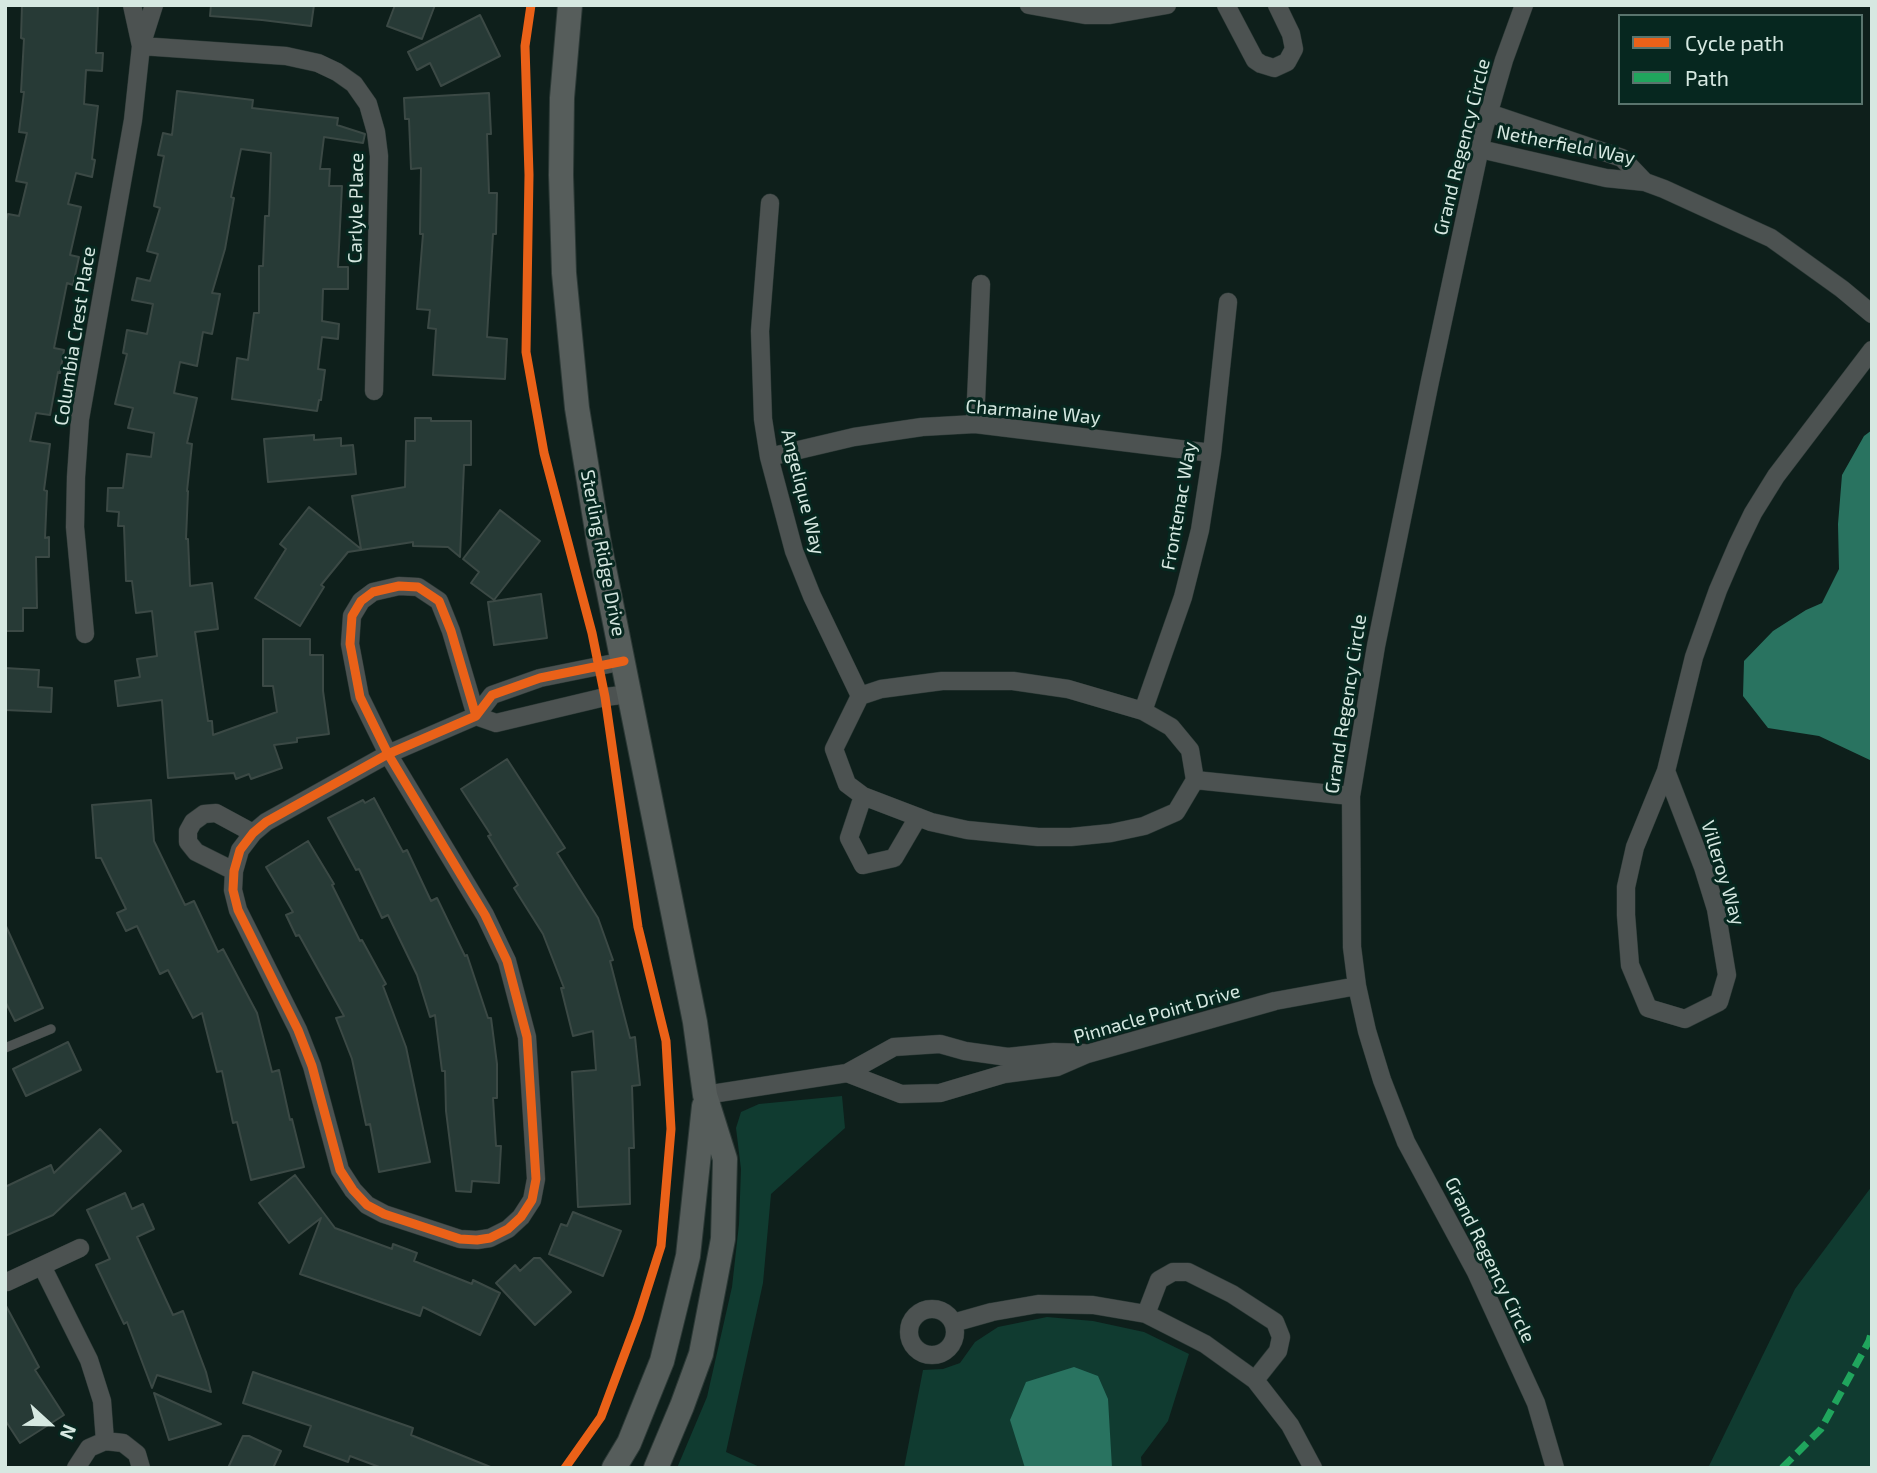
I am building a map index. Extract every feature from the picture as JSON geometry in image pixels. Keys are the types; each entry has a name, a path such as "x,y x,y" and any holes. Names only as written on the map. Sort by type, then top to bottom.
{"street":[{"name":"Columbia Crest Place","path":"132,5 141,46"},
{"name":"Columbia Crest Place","path":"85,634 75,527 80,419 133,120 141,46 154,5"},
{"name":"Sterling Ridge Drive","path":"570,5 562,111 564,273 577,408 599,543 695,1022 705,1095 725,1159 723,1239 701,1354 656,1468"},
{"path":"1029,5 1098,15 1136,12 1167,5"},
{"path":"1226,5 1255,60 1274,68 1287,62 1294,48 1291,34 1277,5"},
{"name":"Grand Regency Circle","path":"1524,5 1504,60 1480,149 1379,632 1351,796 1352,947 1367,1031 1406,1142 1476,1272 1536,1402 1555,1468"},
{"name":"Carlyle Place","path":"141,46 286,56 318,64 337,72 354,85 368,104 379,156 374,391"},
{"name":"Netherfield Way","path":"1489,113 1622,158 1645,182"},
{"name":"Netherfield Way","path":"1480,149 1606,178 1645,182 1720,213 1771,238 1833,282 1872,314"},
{"name":"Angelique Way","path":"771,203 760,331 763,419 769,457 794,551 812,596 860,696"},
{"path":"975,424 981,284"},
{"name":"Frontenac Way","path":"1143,711 1192,566 1212,453 1228,302"},
{"name":"Villeroy Way","path":"1666,771 1716,909 1727,975 1719,1002 1685,1019 1648,1008 1630,965 1626,887 1635,847 1666,771 1694,657 1737,546 1776,476 1872,350"},
{"name":"Charmaine Way","path":"769,457 854,437 922,427 975,424 1212,453"},
{"path":"476,716 452,631 439,601 418,587 399,586 373,592 361,601 352,617 350,644 360,697 388,754 485,915 507,961 527,1037 536,1179 532,1200 521,1217 490,1238 460,1239 384,1214 367,1205 340,1170 312,1066 298,1030 238,910 233,890 234,871 240,850 253,833 284,811 388,754 476,716 492,695 540,678 624,661"},
{"path":"942,681 1013,681 1068,689 1143,711 1171,727 1191,750 1195,780 1176,812 1144,826 1111,833 1038,837 967,830 918,817 863,796 847,784 834,749 860,696 881,689 942,681"},
{"path":"476,716 496,723 605,697 630,694"},
{"path":"1195,780 1351,796"},
{"path":"863,796 849,838 863,865 894,858 918,817"},
{"path":"234,871 195,852 188,842 188,831 193,822 204,814 216,813 253,833"},
{"name":"Pinnacle Point Drive","path":"847,1073 901,1094 940,1093 1004,1074 1058,1067 1087,1054 1275,1001 1357,986"},
{"path":"705,1095 847,1073 894,1047 940,1044 965,1051 1008,1057 1054,1052 1087,1054"},
{"path":"965,1051 970,1083"},
{"name":"Sterling Ridge Drive","path":"614,1468 629,1443 662,1361 685,1270 705,1095"},
{"path":"7,1282 80,1248"},
{"path":"42,1266 89,1360 102,1401 105,1441"},
{"path":"1146,1314 1159,1280 1172,1272 1188,1272 1232,1294 1275,1322 1281,1337 1278,1351 1255,1380"},
{"path":"953,1323 992,1311 1038,1304 1093,1305 1146,1314 1205,1344 1255,1380 1290,1425 1313,1468"},
{"path":"76,1468 89,1448 105,1441 122,1443 136,1454 142,1468"}],"lane":[{"path":"5,1048 51,1029"}],"shaded area":[{"path":"1872,430 1872,761 1819,736 1768,728 1743,696 1744,661 1773,631 1822,603 1839,569 1838,524 1842,475 1864,436"},
{"path":"842,1096 845,1128 771,1194 763,1283 726,1452 762,1468 677,1468 707,1397 732,1287 739,1224 741,1169 736,1128 741,1112 759,1104"},
{"path":"1872,1186 1872,1468 1708,1468 1795,1289"},
{"path":"1047,1317 1093,1321 1144,1332 1189,1354 1168,1421 1141,1457 1142,1468 904,1468 923,1370 943,1369 960,1363 975,1342 998,1327"},
{"path":"1074,1367 1098,1376 1108,1399 1112,1468 1025,1468 1010,1420 1026,1382"}],"building":[{"path":"22,5 98,5 96,53 103,53 102,71 86,70 84,104 98,106 92,159 95,160 92,177 76,173 68,204 81,207 70,255 79,257 73,285 67,283 54,348 64,350 60,373 58,372 50,415 36,413 30,441 50,444 44,490 47,491 45,538 49,537 49,557 36,557 37,608 23,608 23,631 5,631 5,225 8,214 19,216 27,183 16,181 27,133 19,132 24,92 21,92 24,39 21,38"},
{"path":"211,5 314,5 311,26 210,16"},
{"path":"395,5 435,5 422,39 387,26"},
{"path":"480,15 500,56 441,86 430,63 417,70 408,52"},
{"path":"177,91 253,100 252,108 338,118 337,125 365,134 363,143 324,137 320,169 330,169 329,186 342,186 338,267 348,267 348,289 323,289 322,321 339,324 338,339 322,337 318,369 325,370 317,411 232,399 237,358 248,360 254,313 259,313 259,266 263,266 265,216 269,216 271,153 241,149 231,197 234,198 225,249 212,293 220,294 212,334 203,332 197,366 180,362 174,393 197,398 187,443 192,444 186,539 190,586 212,583 218,629 195,632 208,721 212,721 213,735 277,712 273,686 263,686 263,639 310,639 310,655 323,655 323,691 329,734 297,738 297,742 274,745 282,768 251,779 249,774 236,779 234,773 168,778 162,700 118,706 115,681 140,677 137,659 157,656 152,611 136,613 132,581 126,581 124,526 118,526 119,512 107,511 108,488 123,488 127,454 151,457 154,433 128,428 133,408 115,404 127,354 123,353 127,330 147,334 153,304 132,300 137,278 150,281 158,254 147,251 160,208 154,206 164,156 158,155 163,133 172,135"},
{"path":"489,93 489,193 497,193 487,337 507,339 505,379 433,375 436,329 428,328 430,310 417,309 423,234 420,234 421,168 411,169 409,119 405,119 404,98"},
{"path":"415,418 431,418 431,421 471,421 471,465 464,465 460,557 448,547 413,546 413,542 348,552 321,585 324,587 300,626 255,598 286,549 280,544 309,507 361,549 352,496 405,487 406,441 415,441"},
{"path":"314,435 314,440 341,438 341,446 353,445 356,474 268,482 264,439"},
{"path":"500,510 540,541 494,600 471,583 479,572 463,559"},
{"path":"541,594 547,638 494,645 488,602"},
{"path":"5,668 39,670 38,687 52,688 51,712 5,710"},
{"path":"507,759 565,848 557,853 598,918 613,960 610,961 630,1038 635,1037 640,1085 632,1086 634,1148 629,1148 630,1204 578,1207 572,1072 596,1070 593,1031 573,1036 561,988 564,988 543,934 514,888 518,885 488,836 491,835 461,789"},
{"path":"374,798 403,852 407,850 431,901 437,898 465,956 467,955 488,1018 491,1018 497,1064 497,1098 493,1098 496,1146 501,1146 499,1183 472,1181 471,1192 456,1191 446,1111 445,1071 442,1071 435,1015 430,1017 417,975 388,915 382,918 359,869 356,870 328,818 363,800 365,803"},
{"path":"151,800 154,841 185,905 194,901 218,952 223,949 257,1013 272,1072 279,1070 304,1167 251,1180 237,1122 233,1123 222,1071 217,1072 202,1013 193,1018 168,970 160,974 137,926 126,931 117,913 126,909 101,858 96,858 92,805"},
{"path":"308,841 334,884 332,885 360,941 362,940 386,984 383,986 406,1047 430,1162 379,1172 370,1124 366,1125 352,1059 336,1018 344,1016 299,935 296,936 286,915 293,912 266,867"},
{"path":"5,924 43,1008 15,1021 5,1001"},
{"path":"68,1042 81,1070 26,1096 13,1069"},
{"path":"100,1129 121,1151 53,1215 5,1236 5,1187 51,1165 54,1173"},
{"path":"295,1175 335,1228 392,1249 393,1244 417,1253 414,1261 472,1284 473,1280 500,1293 480,1335 423,1307 420,1316 300,1274 321,1218 289,1243 259,1203"},
{"path":"125,1193 132,1209 143,1204 154,1229 137,1237 173,1315 183,1311 211,1392 157,1375 152,1388 127,1322 124,1324 96,1265 110,1259 87,1210"},
{"path":"573,1212 621,1231 603,1276 549,1254 561,1224 567,1226"},
{"path":"534,1258 540,1258 571,1292 535,1325 496,1283 515,1265 520,1271"},
{"path":"5,1304 39,1367 35,1370 64,1415 20,1443 5,1420"},
{"path":"253,1372 413,1428 411,1435 493,1468 382,1468 350,1456 348,1462 304,1446 311,1426 243,1403"},
{"path":"154,1393 221,1424 169,1440"},
{"path":"243,1436 249,1436 281,1451 273,1468 228,1468"}],"marked path":[{"path":"1782,1468 1821,1429 1869,1341 1872,1330"}],"cycle path":[{"path":"531,5 525,46 529,175 526,352 544,453 592,633 605,697 638,927 666,1041 671,1129 661,1246 638,1318 601,1417 565,1468"},
{"path":"476,716 451,631 439,601 418,587 399,586 373,592 361,601 352,616 350,644 360,697 388,754 485,915 507,961 527,1037 536,1179 532,1200 521,1217 508,1229 490,1238 477,1240 460,1239 384,1214 367,1205 353,1190 340,1170 312,1066 298,1030 238,910 233,890 234,871 240,850 266,822 388,754 476,716 492,695 540,678 624,661"}]}
